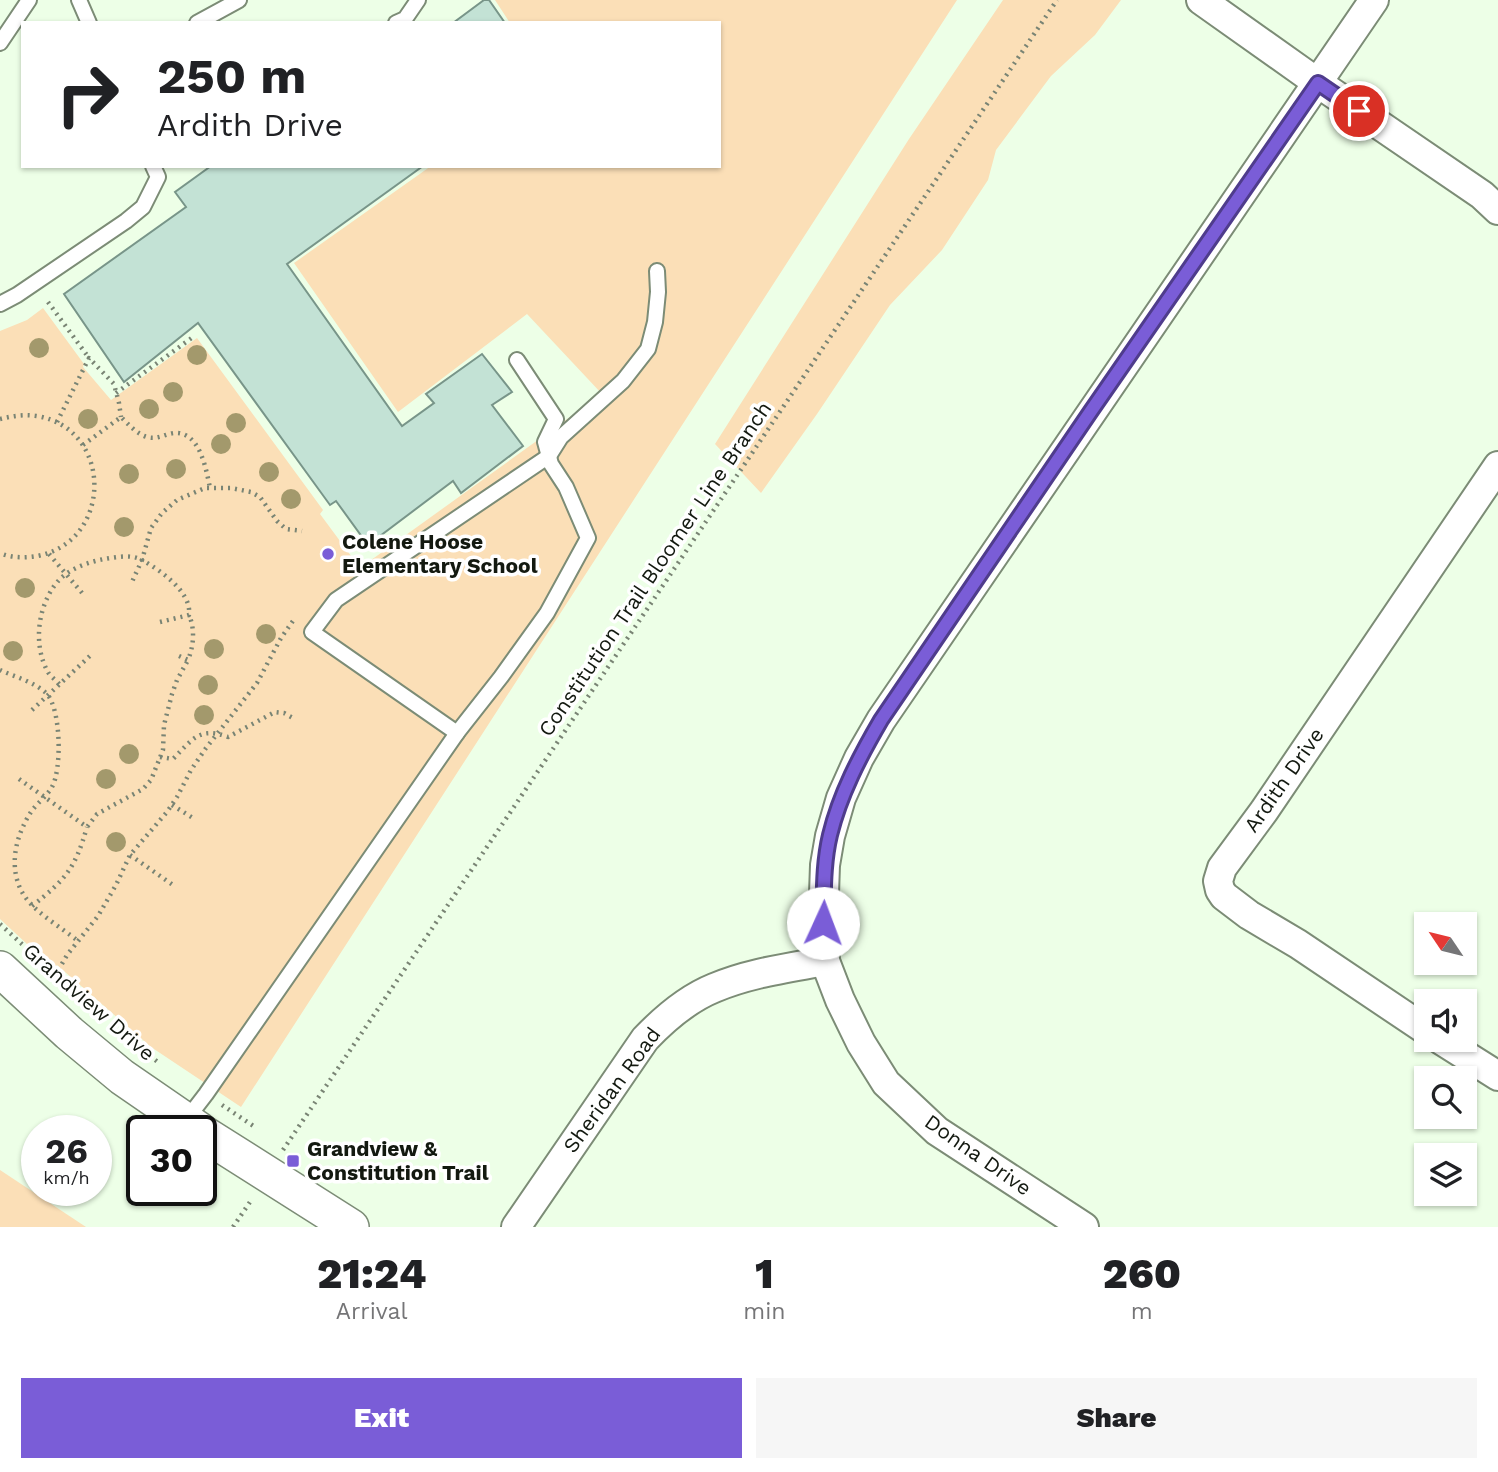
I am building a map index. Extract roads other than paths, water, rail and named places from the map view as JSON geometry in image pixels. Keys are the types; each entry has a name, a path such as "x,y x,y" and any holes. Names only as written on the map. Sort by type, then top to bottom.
{"street":[{"path":"1201,0 1482,195 1498,210"},
{"path":"825,961 825,865 841,798 859,758 904,685 1374,0"},
{"name":"Ardith Drive","path":"1414,1022 1298,944 1249,915 1224,896 1218,881 1222,868 1264,811 1498,466"},
{"name":"Sheridan Road","path":"516,1227 645,1039 662,1021 714,988 756,974 825,961"},
{"name":"Donna Drive","path":"825,961 861,1043 886,1083 937,1131 1084,1227"},
{"name":"Grandview Drive","path":"0,969 79,1042 122,1077 176,1115"},
{"path":"1459,1052 1498,1076"},
{"name":"Grandview Drive","path":"217,1142 351,1227"}],"lane":[{"path":"0,43 29,0"},
{"path":"79,0 90,21"},
{"path":"201,21 239,0"},
{"path":"400,21 405,19 418,0"},
{"path":"0,304 143,207 158,177 154,168"},
{"path":"457,733 312,632 336,600 549,456 562,437 623,381 648,349 655,322 657,271"},
{"path":"199,1115 206,1094 457,733 547,612 588,538 566,487 551,464 545,442 556,419 517,360"}],"place":[{"name":"Colene Hoose Elementary School","path":"328,554"},
{"name":"Grandview & Constitution Trail","path":"293,1161"}]}
